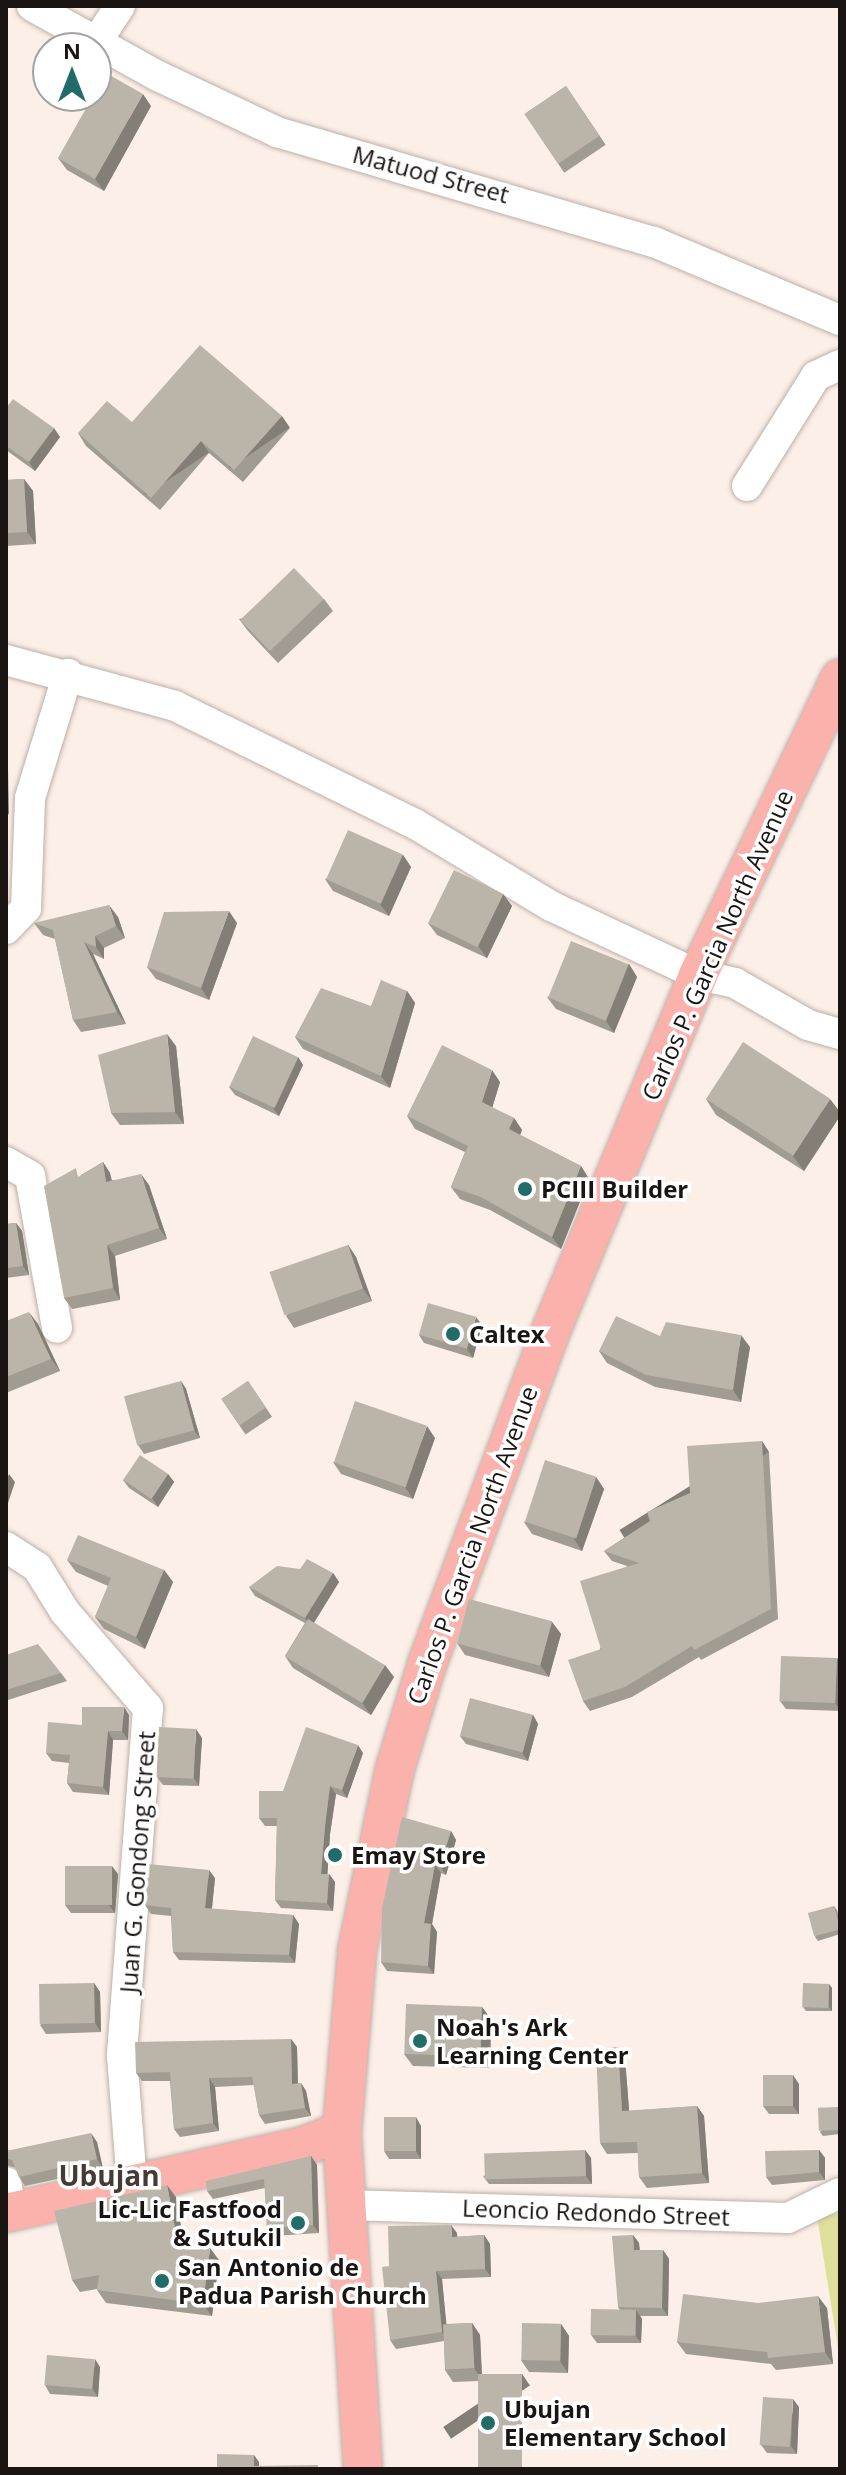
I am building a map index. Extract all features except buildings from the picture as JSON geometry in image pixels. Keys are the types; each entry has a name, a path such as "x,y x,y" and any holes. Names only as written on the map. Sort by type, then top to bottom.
{"main road":[{"name":"Carlos P. Garcia North Avenue","path":"363,2469 342,2131 357,1951 394,1772 419,1691 550,1333 698,975 840,678"},
{"path":"8,2202 132,2184 304,2146 342,2131"}],"street":[{"name":"Matuod Street","path":"32,6 80,32"},
{"path":"103,32 120,6"},
{"name":"Matuod Street","path":"112,50 171,83 277,132 654,242 840,320"},
{"path":"747,486 816,376 840,365"},
{"path":"6,660 68,674 175,706 415,824 551,906 698,975 735,983 808,1025 840,1034"},
{"path":"6,929 26,908 30,798 68,674"},
{"path":"6,1162 30,1176 57,1328"},
{"name":"Juan G. Gondong Street","path":"6,1547 37,1567 65,1612 148,1708 122,2056 132,2184"},
{"name":"Leoncio Redondo Street","path":"346,2205 788,2218 840,2193"}],"green space":[{"path":"840,2213 840,2347 838,2347 817,2217"}],"place":[{"name":"PCIII Builder","path":"525,1189"},
{"name":"Caltex","path":"453,1334"},
{"name":"Emay Store","path":"335,1855"},
{"name":"Noah's Ark Learning Center","path":"420,2041"},
{"name":"Lic-Lic Fastfood & Sutukil","path":"298,2223"},
{"name":"San Antonio de Padua Parish Church","path":"162,2281"},
{"name":"Ubujan Elementary School","path":"488,2423"}],"district":[{"name":"Ubujan","path":"109,2175"}]}
